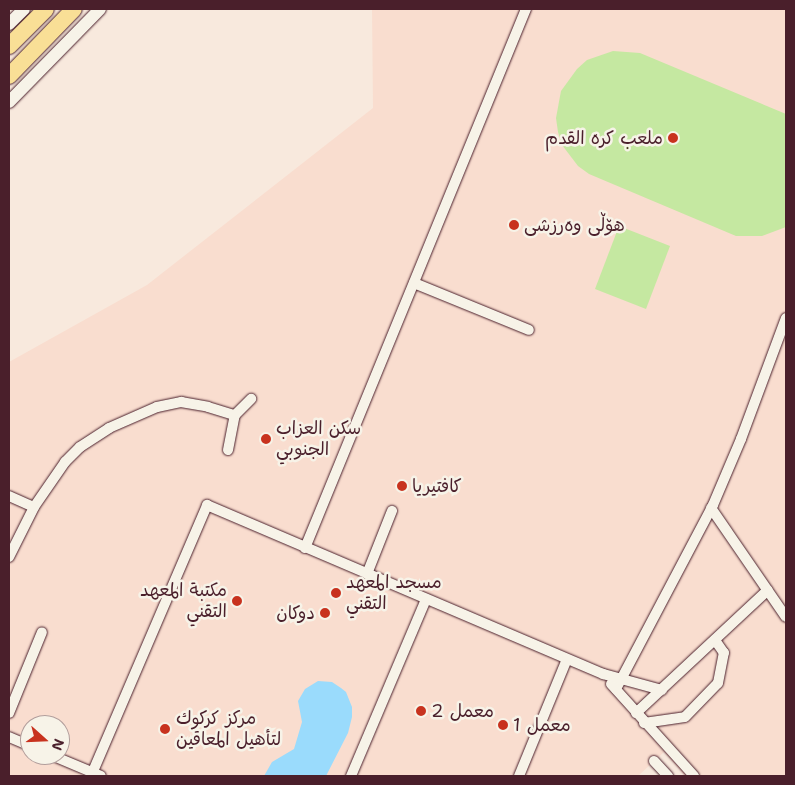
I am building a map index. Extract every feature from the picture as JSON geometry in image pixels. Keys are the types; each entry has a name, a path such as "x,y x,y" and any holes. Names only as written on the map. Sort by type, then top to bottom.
{"main road":[{"path":"9,46 46,9"},
{"path":"9,76 74,9"}],"street":[{"path":"9,24 24,9"},
{"path":"9,102 100,9"},
{"path":"305,548 526,9"},
{"path":"414,283 529,330"},
{"path":"616,689 711,508 741,439 786,318"},
{"path":"228,450 235,416 251,399"},
{"path":"9,557 34,507 65,462 80,447 109,428 157,407 181,402 208,407 235,416"},
{"path":"9,496 34,507"},
{"path":"70,764 94,775 207,505 603,674 662,690"},
{"path":"711,508 786,617"},
{"path":"367,574 392,511"},
{"path":"636,713 768,590"},
{"path":"351,776 426,599"},
{"path":"9,713 42,632"},
{"path":"644,723 685,717 718,683 724,653 715,640"},
{"path":"519,776 567,659"},
{"path":"603,674 644,723 694,776"},
{"path":"654,761 668,776"}],"shaded area":[{"path":"372,9 786,9 786,776 685,776 664,752 638,776 9,776 9,362 147,285 373,108"}],"green space":[{"name":"ملعب كره القدم","path":"613,51 640,53 786,114 786,227 762,236 736,236 589,174 578,166 562,145 558,132 556,118 561,91 577,69 587,60"},
{"path":"619,226 670,246 646,309 595,289"}],"water":[{"path":"318,681 332,682 341,688 346,692 352,707 352,717 348,733 326,776 264,776 272,762 294,749 302,722 298,701 305,689"}],"place":[{"name":"ملعب كره القدم","path":"673,138"},
{"name":"هۆڵی وەرزشی","path":"514,225"},
{"name":"سكن العزاب الجنوبي","path":"266,439"},
{"name":"کافتیریا","path":"402,486"},
{"name":"مسجد المعهد التقني","path":"336,593"},
{"name":"مكتبة المعهد التقني","path":"237,601"},
{"name":"دوکان","path":"325,613"},
{"name":"معمل 2","path":"421,711"},
{"name":"معمل 1","path":"503,725"},
{"name":"مركز كركوك لتأهيل المعاقين","path":"165,729"}]}
